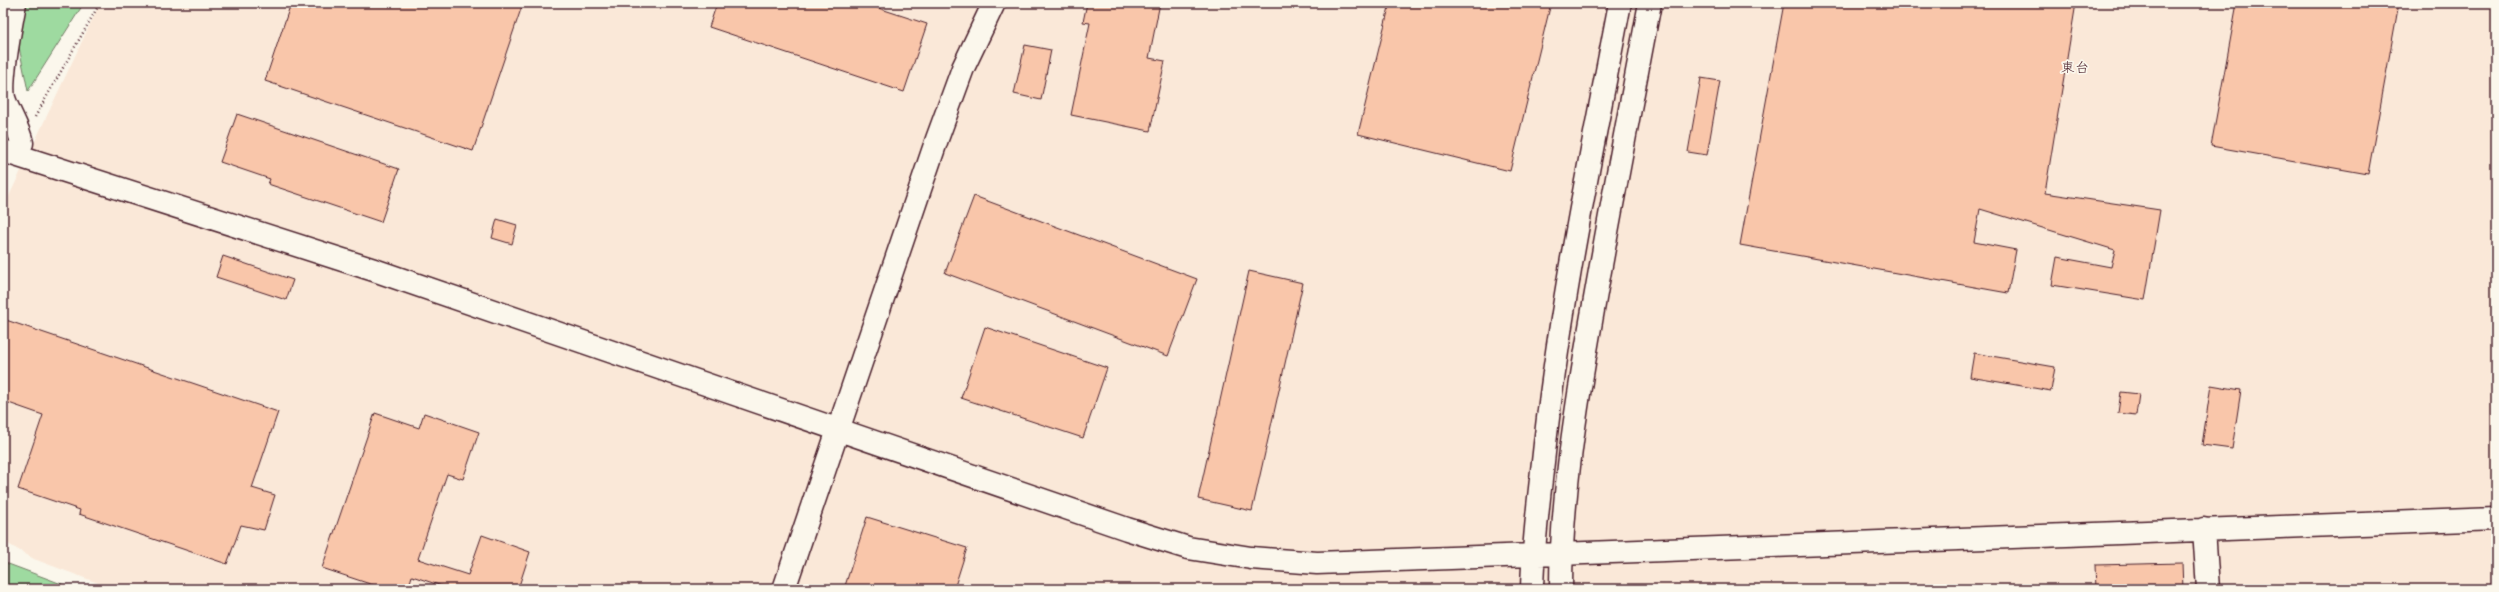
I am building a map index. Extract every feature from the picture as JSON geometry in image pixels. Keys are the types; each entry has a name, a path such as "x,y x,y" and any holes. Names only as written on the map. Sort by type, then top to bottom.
{"street":[{"path":"15,3 4,65 3,96 18,126 14,149 374,270 1188,548 1251,558 1317,562 2496,519"},
{"path":"784,589 945,118 963,68 994,3"},
{"path":"1532,589 1533,555 1549,405 1568,277 1620,3"},
{"path":"1561,589 1561,554 1576,410 1598,275 1650,3"},
{"path":"2204,529 2208,589"}],"path":[{"path":"14,149 100,3"}],"shaded area":[{"path":"100,3 2496,3 2496,589 114,589 34,559 3,541 3,209"}],"green space":[{"path":"10,3 84,3 28,91"},
{"path":"3,562 75,589 3,589"}],"building":[{"path":"291,3 523,3 473,151 265,81"},
{"path":"717,3 863,3 927,24 904,92 709,27"},
{"path":"1087,3 1160,3 1149,58 1165,61 1150,131 1071,115 1090,23 1083,22"},
{"path":"1390,3 1551,3 1510,171 1358,134"},
{"path":"1784,3 2076,3 2045,193 2160,210 2145,300 2052,285 2057,257 2111,267 2115,250 1980,209 1974,242 2016,250 2008,293 1740,245"},
{"path":"2237,3 2399,3 2368,174 2211,146"},
{"path":"1025,45 1051,50 1041,100 1014,94"},
{"path":"1701,78 1720,81 1707,155 1688,152"},
{"path":"237,114 399,169 381,222 268,184 270,179 220,162"},
{"path":"974,196 1197,279 1168,356 945,273"},
{"path":"497,219 517,225 512,244 492,238"},
{"path":"223,256 293,280 286,300 216,277"},
{"path":"1249,271 1303,283 1252,511 1198,499"},
{"path":"3,319 278,412 252,488 275,495 264,530 241,525 227,564 79,514 80,510 18,489 43,415 3,401"},
{"path":"985,327 1107,368 1083,438 961,398"},
{"path":"1974,353 2055,367 2051,391 1970,377"},
{"path":"2211,385 2241,390 2232,449 2202,445"},
{"path":"2121,392 2139,394 2136,415 2118,413"},
{"path":"375,413 419,428 424,413 479,432 463,479 447,474 418,559 468,575 482,535 530,552 518,589 451,589 412,576 408,589 385,589 322,568"},
{"path":"867,517 967,548 954,589 844,589"},
{"path":"2182,563 2183,589 2096,589 2095,565"}],"district":[{"name":"東台","path":"2075,67"}]}
